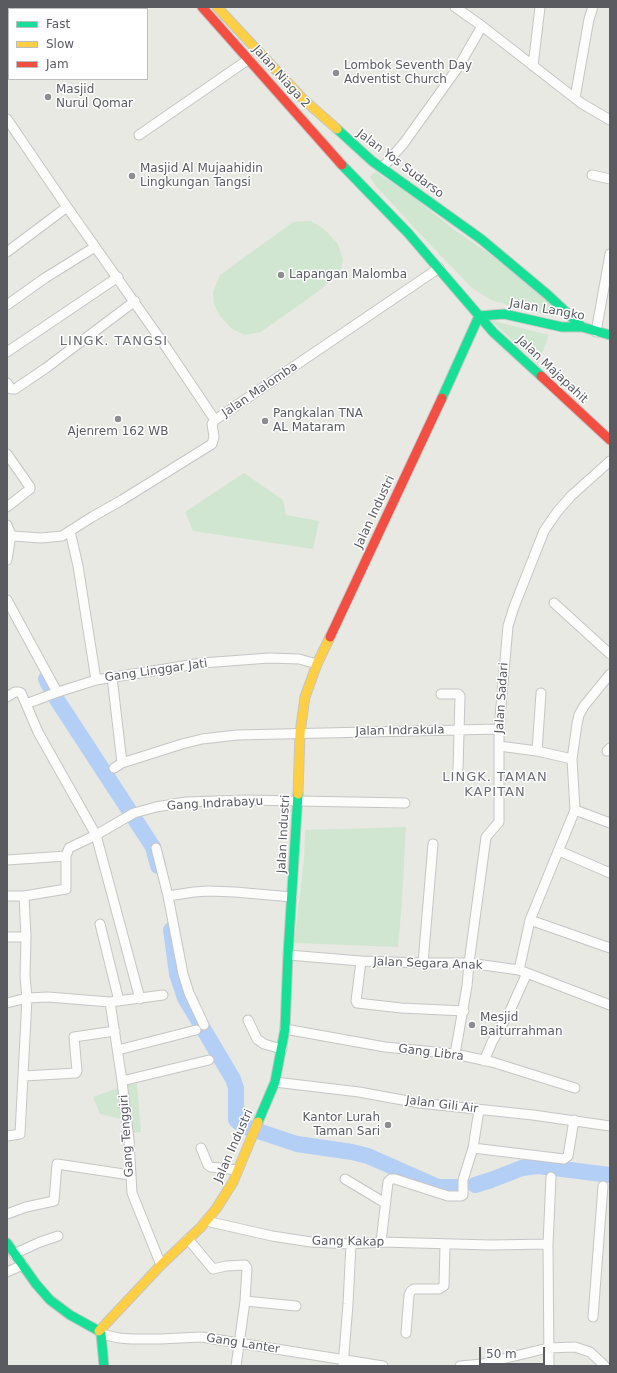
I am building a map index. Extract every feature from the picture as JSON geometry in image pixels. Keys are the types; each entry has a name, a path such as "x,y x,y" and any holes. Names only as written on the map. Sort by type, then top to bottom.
{"main road":[{"name":"Jalan Niaga 2","path":"202,7 356,179"},
{"name":"Jalan Yos Sudarso","path":"217,7 302,98 372,161 481,239 548,295 582,327"},
{"path":"372,161 356,179 408,233 479,316"},
{"name":"Jalan Langko","path":"479,316 504,314 562,327 582,327 610,335"},
{"name":"Jalan Majapahit","path":"479,316 493,332 610,440"},
{"name":"Jalan Industri","path":"100,1332 162,1265 206,1221 223,1198 238,1170 275,1082 285,1029 288,955 298,802 300,733 305,697 317,664 479,316"},
{"path":"7,1243 43,1292 70,1315 100,1332 103,1363"}],"street":[{"path":"455,7 575,98 610,120"},
{"path":"533,66 540,7"},
{"path":"575,98 589,19 593,7"},
{"path":"382,168 404,143 459,66 482,26"},
{"path":"139,135 249,59"},
{"name":"Jalan Malomba","path":"7,119 95,247 118,277 215,420 439,268"},
{"path":"592,175 610,179"},
{"path":"7,252 67,207"},
{"path":"7,305 45,278 95,247"},
{"path":"596,332 610,254"},
{"path":"7,352 118,277"},
{"path":"7,383 11,389 15,389 46,368 134,301"},
{"path":"11,535 41,538 62,536 212,444 214,437 212,424 215,420"},
{"path":"7,454 30,489 7,507"},
{"name":"Jalan Sadari","path":"455,1054 464,1011 486,837 499,822 499,729 508,626 544,531 557,512 571,496 610,461"},
{"path":"7,525 11,535 7,560"},
{"path":"70,531 78,566 96,680"},
{"path":"7,600 54,693"},
{"path":"554,603 610,654"},
{"name":"Gang Linggar Jati","path":"26,704 54,693 96,680 202,663 269,658 299,659 317,664"},
{"path":"484,1061 492,1042 509,1013 523,971 530,920 575,810 572,759 576,724 584,706 610,674"},
{"path":"112,677 122,763"},
{"path":"7,697 15,692 19,692 38,732 96,835 140,998"},
{"path":"441,694 458,694 460,696 458,770"},
{"path":"537,751 541,694"},
{"name":"Jalan Indrakula","path":"114,768 122,763 202,739 250,734 499,729"},
{"path":"499,746 537,751 572,759"},
{"name":"Gang Indrabayu","path":"67,852 134,813 161,806 186,802 246,800 405,803"},
{"path":"575,810 610,823"},
{"path":"423,963 433,844"},
{"path":"118,1050 200,1028 183,974 168,896 156,848"},
{"path":"559,851 610,873"},
{"path":"7,860 67,852 66,890 24,896 7,896"},
{"path":"168,896 208,891 292,897"},
{"path":"7,1136 20,1134 27,998 25,976 26,937 24,896"},
{"path":"530,920 610,948"},
{"name":"Gang Tenggiri","path":"100,924 115,1002 115,1031 129,1140 130,1175 133,1196 162,1265"},
{"path":"7,937 26,937"},
{"name":"Jalan Segara Anak","path":"288,955 361,961 469,963 523,971 610,1005"},
{"path":"361,961 357,1003 401,1008 464,1011"},
{"path":"7,1003 27,998 48,997 115,1002 163,995"},
{"path":"248,1020 257,1039 264,1044 282,1049"},
{"name":"Gang Libra","path":"285,1029 385,1047 455,1054 575,1088"},
{"path":"24,1076 76,1073 74,1038 115,1031"},
{"path":"122,1081 209,1060"},
{"name":"Jalan Gili Air","path":"275,1082 360,1092 419,1103 533,1115 610,1126"},
{"path":"381,1242 388,1182 391,1179 448,1196 462,1196 463,1180 473,1148 479,1110"},
{"path":"473,1148 564,1159 568,1156 574,1120"},
{"path":"201,1148 208,1165 238,1170"},
{"path":"7,1214 26,1207 54,1201 57,1164 130,1175"},
{"path":"549,1366 548,1244 551,1177"},
{"path":"344,1179 385,1203"},
{"path":"593,1317 603,1186"},
{"name":"Gang Kakap","path":"206,1221 272,1236 311,1242 352,1244 381,1242 445,1245 548,1244"},
{"path":"600,1225 610,1227"},
{"path":"14,1254 40,1242 58,1236"},
{"path":"188,1239 213,1269 226,1266 246,1266 247,1268 245,1301 236,1366"},
{"path":"343,1363 352,1244"},
{"path":"406,1333 409,1295 411,1291 414,1289 439,1289 444,1286 445,1245"},
{"path":"7,1272 22,1265"},
{"path":"245,1301 296,1306"},
{"name":"Gang Lanter","path":"100,1332 119,1338 131,1339 201,1337 343,1363 383,1366"},
{"path":"460,1366 482,1365 548,1348 575,1347 586,1349 596,1356 605,1366"},
{"path":"96,1366 103,1363"}],"green space":[{"path":"376,172 409,194 456,231 491,255 560,311 560,315 554,317 491,300 472,288 375,185 370,177"},
{"path":"311,221 324,229 338,244 343,260 340,273 316,293 261,332 245,335 232,329 220,316 214,304 213,292 220,275 293,222"},
{"path":"490,320 549,335 538,364"},
{"path":"244,473 283,500 286,515 319,521 313,549 193,531 185,512"},
{"path":"406,827 398,947 294,943 304,860 305,830"},
{"path":"137,1084 141,1132 131,1133 126,1085"},
{"path":"118,1088 121,1119 100,1114 93,1097"}],"waterway":[{"path":"46,679 54,695 153,847 158,866"},
{"path":"171,930 177,974 185,998 233,1079 236,1088 236,1120 243,1126 297,1144 352,1152 368,1156 438,1187 458,1187"},
{"path":"475,1185 522,1168 538,1166 610,1175"}],"traffic: fast":[{"path":"337,129 372,161 481,239 548,295 582,327"},
{"path":"342,165 408,233 493,332 541,376"},
{"path":"479,316 504,314 562,327 582,327 610,335"},
{"path":"442,398 479,316"},
{"path":"258,1122 275,1082 285,1029 298,794"},
{"path":"7,1243 36,1284 50,1300 70,1315 99,1331 101,1334 104,1366"}],"traffic: slow":[{"path":"217,7 302,98 337,129"},
{"path":"298,794 300,733 305,697 317,664 330,637"},
{"path":"99,1331 161,1265 201,1227 216,1209 233,1182 258,1122"}],"traffic: jam":[{"path":"202,7 342,165"},
{"path":"541,376 610,440"},
{"path":"330,637 442,398"}],"place":[{"name":"Lombok Seventh Day Adventist Church","path":"336,73"},
{"name":"Masjid Nurul Qomar","path":"48,97"},
{"name":"Masjid Al Mujaahidin Lingkungan Tangsi","path":"132,176"},
{"name":"Lapangan Malomba","path":"281,275"},
{"name":"Ajenrem 162 WB","path":"118,419"},
{"name":"Pangkalan TNA AL Mataram","path":"265,421"},
{"name":"Mesjid Baiturrahman","path":"472,1025"},
{"name":"Kantor Lurah Taman Sari","path":"388,1125"}],"district":[{"name":"LINGK. TANGSI","path":"114,342"},
{"name":"LINGK. TAMAN KAPITAN","path":"495,786"}]}
